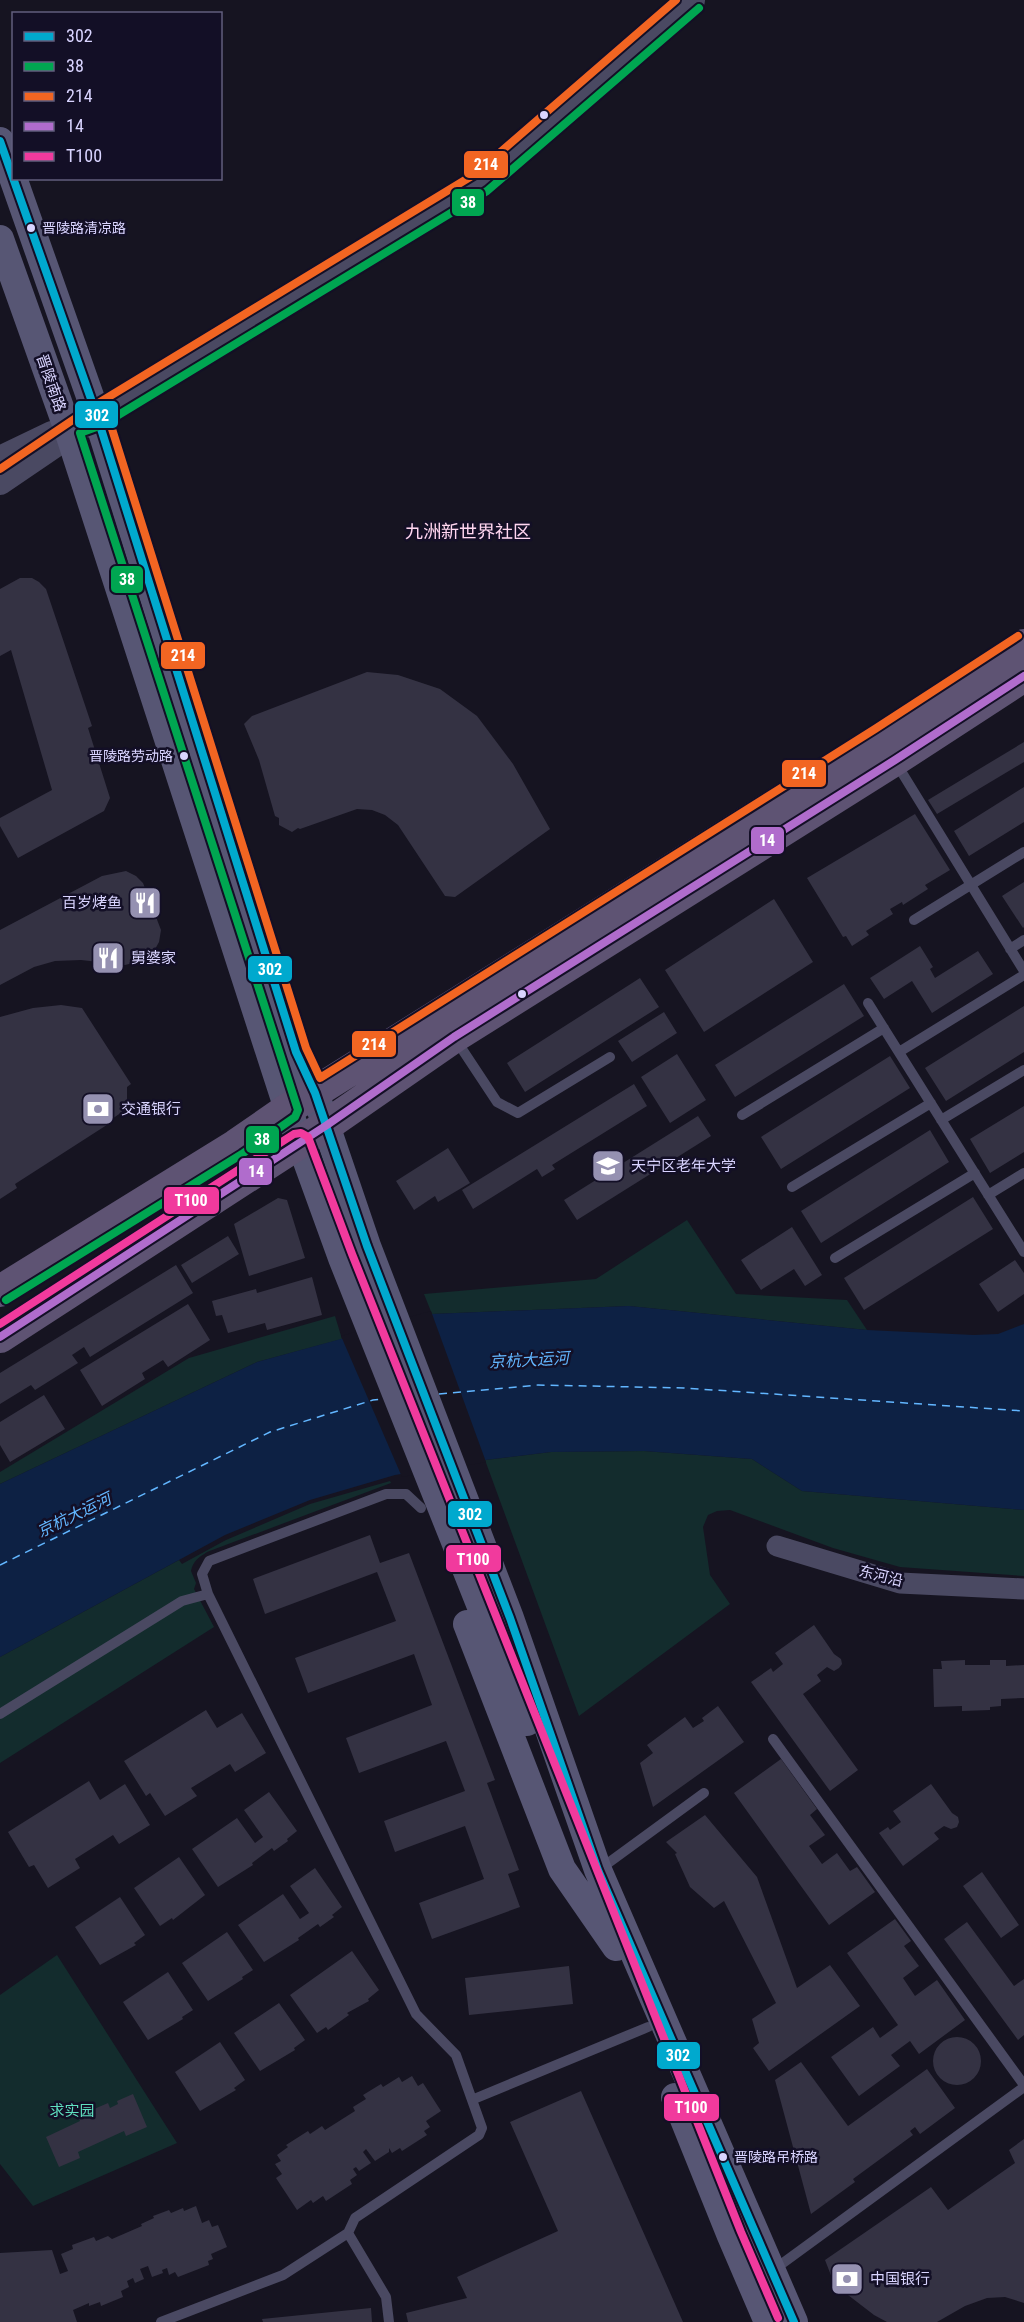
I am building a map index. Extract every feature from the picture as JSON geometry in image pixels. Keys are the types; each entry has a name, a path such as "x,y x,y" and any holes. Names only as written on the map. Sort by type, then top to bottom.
{"main road":[{"path":"0,141 12,175"},
{"path":"14,180 97,416 296,1052 327,1125 355,1252 441,1501 730,2236 768,2322"},
{"name":"晋陵南路","path":"0,239 68,431 288,1109 300,1143 355,1252"},
{"path":"0,1291 236,1145 288,1109 881,738 1024,645"},
{"path":"0,1337 300,1143 454,1037 895,760 1024,676"},
{"path":"441,1501 510,1618 598,1870 794,2322"},
{"path":"730,2236 751,2322"}],"street":[{"path":"0,459 68,431 97,416 481,183 692,0"},
{"path":"0,482 23,468 68,431"},
{"name":"东河沿","path":"777,1546 900,1582 1024,1589"}],"lane":[{"path":"895,760 1024,973 899,1052"},
{"path":"914,920 1024,852"},
{"path":"1010,949 1024,940"},
{"path":"868,1004 1024,1252"},
{"path":"742,1115 884,1029"},
{"path":"454,1037 497,1102 518,1113 610,1057"},
{"path":"941,1120 1024,1070"},
{"path":"792,1187 931,1103"},
{"path":"835,1258 975,1173"},
{"path":"988,1195 1024,1173"},
{"path":"161,2322 283,2275 348,2233 356,2218 479,2135 482,2128 474,2099 456,2055 416,2014 208,1594 202,1574 209,1561 386,1494 406,1494 441,1501"},
{"path":"0,1714 182,1601 208,1594"},
{"path":"771,2271 1024,2086 772,1739"},
{"path":"598,1870 704,1793"},
{"path":"474,2099 648,2027"},
{"path":"348,2233 386,2297 389,2322"}],"green space":[{"path":"687,1220 736,1294 847,1300 867,1330 629,1306 432,1314 424,1294 596,1279"},
{"path":"335,1316 342,1339 257,1362 0,1484 0,1472 189,1358"},
{"path":"644,1451 752,1459 802,1491 1024,1510 1024,1576 900,1567 833,1548 730,1510 717,1511 708,1515 703,1527 710,1575 730,1604 579,1716 485,1460 551,1452"},
{"path":"390,1481 391,1483 201,1556 191,1571 196,1583 194,1589 214,1627 0,1763 0,1657 179,1560 182,1564 226,1540 310,1504"},
{"name":"求实园","path":"57,1955 177,2143 33,2206 0,2164 0,1995"}],"water":[{"name":"京杭大运河","path":"629,1306 867,1330 974,1335 998,1334 1024,1324 1024,1510 802,1491 752,1459 644,1451 551,1452 485,1460 395,1475 310,1500 225,1535 0,1657 0,1484 257,1362 432,1314"}],"pier":[{"path":"431,1311 486,1462 402,1477 341,1336"}],"building":[{"path":"20,578 32,578 46,589 92,726 88,728 110,798 104,811 18,858 0,826 0,818 52,790 11,650 0,656 0,589"},
{"path":"367,672 398,675 440,689 477,716 513,764 550,829 455,897 445,896 398,825 385,815 372,810 357,809 292,832 279,825 279,818 275,816 259,760 244,724 252,716"},
{"path":"1024,742 1024,762 937,814 928,800"},
{"path":"1024,787 1024,822 969,856 954,831"},
{"path":"915,814 950,870 925,885 928,889 903,905 902,902 890,909 893,914 866,931 869,935 852,946 846,936 843,937 807,878"},
{"path":"126,871 143,883 161,930 159,942 154,951 141,961 125,965 81,960 55,961 34,967 0,985 0,930 102,876"},
{"path":"1024,882 1024,927 1023,928 1002,896"},
{"path":"774,899 813,962 704,1032 665,970"},
{"path":"920,946 933,967 930,969 935,978 978,951 993,974 932,1013 912,981 884,999 870,978"},
{"path":"640,978 659,1007 525,1092 507,1063"},
{"path":"844,984 864,1016 735,1097 715,1065"},
{"path":"61,1005 82,1008 131,1084 127,1087 127,1104 122,1112 112,1119 113,1121 15,1184 17,1188 0,1199 0,1017 33,1008"},
{"path":"1024,1006 1024,1052 946,1101 925,1068"},
{"path":"664,1012 677,1033 632,1062 618,1041"},
{"path":"677,1054 706,1100 670,1123 641,1077"},
{"path":"890,1056 910,1088 781,1169 761,1137"},
{"path":"634,1084 647,1106 552,1165 555,1169 542,1177 537,1169 473,1209 462,1190"},
{"path":"1024,1106 1024,1152 990,1173 970,1139"},
{"path":"698,1116 711,1136 577,1220 564,1200"},
{"path":"930,1130 949,1162 821,1243 801,1211"},
{"path":"448,1148 470,1183 438,1202 435,1196 414,1210 396,1181"},
{"path":"973,1197 993,1229 864,1310 844,1278"},
{"path":"278,1198 287,1200 305,1258 249,1276 234,1224"},
{"path":"792,1227 822,1275 805,1286 794,1269 761,1290 741,1260"},
{"path":"228,1236 239,1254 192,1283 181,1265"},
{"path":"1015,1260 1024,1273 1024,1294 998,1312 979,1284"},
{"path":"176,1265 193,1293 90,1357 84,1347 72,1355 78,1363 35,1390 31,1385 0,1404 0,1373"},
{"path":"312,1277 322,1315 267,1330 265,1323 228,1333 222,1315 216,1316 212,1301 256,1289 257,1293"},
{"path":"188,1304 210,1340 168,1367 163,1360 142,1373 145,1379 102,1406 80,1370"},
{"path":"44,1395 65,1429 10,1462 0,1445 0,1422"},
{"path":"370,1535 380,1563 409,1553 495,1780 487,1783 519,1870 508,1874 520,1907 432,1939 419,1903 484,1879 465,1826 395,1852 384,1821 465,1791 446,1741 359,1773 346,1738 432,1705 414,1654 308,1693 295,1658 396,1621 377,1572 265,1614 253,1579"},
{"path":"814,1625 834,1654 841,1659 842,1664 834,1671 827,1667 817,1675 821,1681 803,1694 858,1770 830,1791 751,1682 771,1668 773,1672 783,1664 775,1653"},
{"path":"965,1660 965,1665 990,1665 990,1660 1006,1660 1006,1666 1024,1665 1024,1698 1001,1699 1001,1706 990,1707 990,1710 962,1711 962,1706 934,1707 933,1669 942,1669 941,1661"},
{"path":"718,1706 744,1742 653,1807 640,1763 653,1753 647,1745 685,1717 693,1728 704,1721 702,1718"},
{"path":"206,1710 217,1728 242,1713 266,1753 235,1772 230,1764 191,1788 197,1796 165,1816 150,1793 146,1796 124,1761"},
{"path":"781,1759 817,1809 810,1815 825,1835 809,1846 822,1864 837,1853 850,1871 857,1867 875,1892 829,1925 734,1793"},
{"path":"89,1781 100,1800 125,1784 150,1825 119,1844 113,1835 75,1859 80,1868 48,1888 34,1865 29,1867 8,1832"},
{"path":"931,1784 952,1813 958,1817 959,1822 957,1827 951,1829 944,1826 934,1833 939,1839 903,1866 879,1833 888,1827 890,1830 901,1822 893,1811"},
{"path":"269,1792 297,1831 274,1851 272,1848 252,1863 253,1865 218,1887 192,1849 237,1818 255,1843 263,1837 244,1810"},
{"path":"705,1815 757,1877 797,1988 830,1965 860,2006 769,2071 753,2048 759,2043 752,2019 776,2003 724,1901 714,1908 690,1887 675,1854 677,1853 666,1842"},
{"path":"179,1857 205,1895 173,1920 172,1918 160,1926 134,1888"},
{"path":"315,1868 342,1907 332,1915 334,1917 320,1927 318,1924 298,1938 299,1940 264,1962 238,1925 283,1894 300,1919 309,1913 290,1886"},
{"path":"982,1872 1019,1925 1001,1938 963,1886"},
{"path":"120,1897 145,1935 134,1943 136,1945 100,1965 75,1927"},
{"path":"895,1919 911,1941 904,1946 919,1966 903,1978 915,1996 937,1980 965,2020 919,2054 910,2041 891,2055 900,2066 859,2096 831,2057 873,2027 880,2038 898,2025 847,1953"},
{"path":"967,1922 1014,1986 1024,1979 1024,2035 1018,2040 944,1939"},
{"path":"227,1932 253,1970 208,2001 182,1963"},
{"path":"352,1951 379,1990 368,1999 369,2001 347,2013 349,2015 328,2030 326,2027 317,2033 290,1995"},
{"path":"569,1966 573,2004 469,2015 465,1978"},
{"path":"168,1972 193,2010 182,2017 183,2019 148,2040 123,2002"},
{"path":"279,2003 305,2040 294,2048 295,2050 260,2071 234,2033"},
{"path":"957,2037 974,2044 981,2061 974,2078 957,2085 940,2078 933,2061 940,2044"},
{"path":"220,2042 245,2080 234,2088 236,2090 200,2111 175,2072"},
{"path":"801,2062 848,2126 927,2069 955,2108 920,2134 915,2127 910,2131 913,2135 853,2179 855,2182 811,2214 775,2080"},
{"path":"412,2076 418,2086 423,2083 441,2111 426,2121 430,2127 424,2131 427,2135 402,2151 400,2148 392,2153 389,2148 389,2152 375,2161 366,2149 363,2152 371,2163 359,2171 356,2167 353,2169 357,2175 350,2180 352,2184 326,2201 323,2196 313,2203 311,2200 297,2210 276,2178 282,2174 275,2164 281,2161 277,2155 288,2147 286,2145 308,2131 310,2134 322,2126 325,2130 355,2111 353,2107 366,2099 363,2095 381,2084 383,2087 399,2077 402,2082"},
{"path":"581,2091 683,2322 408,2322 406,2313 467,2298 457,2277 558,2231 510,2122"},
{"path":"133,2094 147,2127 126,2136 124,2131 78,2152 80,2158 59,2167 46,2137 80,2121 78,2116 108,2103 110,2108 118,2104 117,2101"},
{"path":"1024,2139 1024,2303 1005,2297 987,2298 965,2306 937,2322 887,2322 848,2295 832,2278 825,2260 931,2187 948,2210 1015,2163 1009,2150"},
{"path":"196,2206 202,2223 209,2220 212,2227 218,2225 227,2247 211,2254 213,2259 208,2261 209,2265 178,2277 175,2272 169,2275 167,2268 162,2270 163,2273 152,2277 148,2266 140,2269 144,2279 135,2283 133,2278 127,2281 129,2287 121,2291 123,2297 101,2306 100,2302 89,2306 89,2303 73,2310 77,2322 0,2322 0,2253 52,2250 60,2274 68,2271 61,2254 73,2249 72,2245 94,2237 96,2241 108,2236 112,2239 142,2226 141,2224 154,2218 153,2216 169,2210 171,2213"},
{"path":"371,2308 372,2322 263,2322 262,2319"}],"ferry route":[{"path":"439,1394 538,1385 684,1388 1024,1411"},
{"path":"0,1565 270,1432 373,1400 383,1399"}],"transit line":[{"name":"214","path":"0,469 92,407 475,174 676,0"},
{"name":"38","path":"6,1300 242,1154 295,1117 298,1110 80,433 102,425 487,191 699,8"},
{"name":"302","path":"0,141 12,175"},
{"name":"302","path":"14,180 97,416 296,1052 315,1093 367,1246 510,1618 598,1870 794,2322"},
{"name":"214","path":"107,413 306,1048 320,1078 875,729 1018,636"},
{"name":"14","path":"0,1337 327,1125 454,1037 895,760 1024,676"},
{"name":"T100","path":"0,1324 294,1134 301,1133 308,1137 352,1254 741,2232 778,2318"}],"place":[{"name":"晋陵路清凉路","path":"31,228"},
{"name":"晋陵路劳动路","path":"184,756"},
{"name":"百岁烤鱼","path":"145,903"},
{"name":"舅婆家","path":"108,958"},
{"name":"交通银行","path":"98,1109"},
{"name":"天宁区老年大学","path":"608,1166"},
{"name":"晋陵路吊桥路","path":"723,2157"},
{"name":"中国银行","path":"847,2279"}],"district":[{"name":"九洲新世界社区","path":"468,531"}]}
